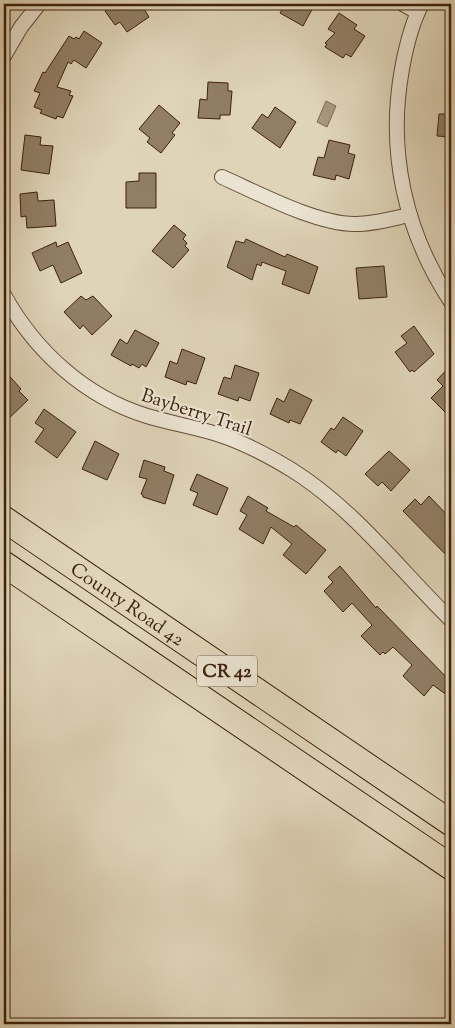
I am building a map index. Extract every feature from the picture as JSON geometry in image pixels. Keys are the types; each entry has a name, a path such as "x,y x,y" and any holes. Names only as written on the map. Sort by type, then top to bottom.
{"highway":[{"name":"County Road 42","path":"4,519 451,824"},
{"name":"County Road 42","path":"4,564 451,867"}],"street":[{"path":"4,56 21,27 39,4"},
{"path":"403,4 420,8 410,33 399,86 396,122 400,169 409,215 424,255 451,302"},
{"path":"222,178 318,218 336,222 354,224 373,223 409,215"},
{"name":"Bayberry Trail","path":"4,295 18,320 44,350 75,378 102,396 146,416 220,435 245,445 290,469 311,483 368,532 451,620"}],"shaded area":[{"path":"326,101 336,106 327,127 317,122"}],"building":[{"path":"116,4 141,4 149,17 127,32 120,22 115,25 105,11"},
{"path":"285,4 315,4 303,26 280,13"},
{"path":"339,13 357,25 354,29 365,36 351,57 346,54 343,58 325,47 327,44 325,43 335,33 328,29"},
{"path":"84,31 102,43 86,68 74,60 71,64 68,62 57,87 71,91 69,95 73,96 63,118 57,116 56,119 40,113 42,110 34,107 40,93 34,91 43,72 45,73 69,36 79,39"},
{"path":"208,82 228,83 228,91 232,91 230,115 220,115 220,119 198,118 200,99 207,100"},
{"path":"159,105 180,123 172,133 175,135 161,153 147,142 150,138 139,129"},
{"path":"275,107 296,122 280,148 252,128 262,114 268,118"},
{"path":"439,114 451,114 451,137 437,136"},
{"path":"25,135 41,137 40,145 53,146 49,174 21,170"},
{"path":"329,140 350,145 348,153 355,155 349,179 336,175 335,180 313,175 318,157 324,158"},
{"path":"139,173 156,173 156,208 126,208 126,182 139,181"},
{"path":"37,192 38,201 54,200 56,226 27,228 26,216 21,217 20,194"},
{"path":"174,225 186,235 183,239 187,243 185,246 189,250 173,268 152,251"},
{"path":"246,239 285,257 287,254 318,267 309,294 282,284 286,271 262,262 261,266 257,264 252,280 227,267 236,241 244,243"},
{"path":"56,242 57,247 68,242 82,273 61,283 53,265 40,271 32,253"},
{"path":"384,266 387,297 359,299 356,268"},
{"path":"81,296 86,300 93,296 112,316 92,335 83,325 80,329 64,312"},
{"path":"414,326 434,354 414,372 412,370 410,372 395,352 407,343 401,336"},
{"path":"135,330 159,343 146,367 142,364 139,368 132,364 131,366 111,355 120,339 127,344"},
{"path":"182,349 205,358 196,384 187,381 186,385 165,377 170,361 177,364"},
{"path":"235,365 259,373 250,401 239,397 238,401 218,394 224,377 231,379"},
{"path":"451,365 451,418 431,398 443,386 437,380"},
{"path":"4,370 28,400 4,423"},
{"path":"290,389 312,400 300,424 290,420 289,423 270,414 277,398 284,402"},
{"path":"44,409 76,432 57,458 35,442 44,429 35,423"},
{"path":"343,417 363,431 346,456 338,450 336,453 321,442 331,428 334,430"},
{"path":"95,441 119,454 107,480 82,469"},
{"path":"389,451 410,470 391,491 382,482 378,486 365,474"},
{"path":"144,460 165,467 164,471 174,475 165,504 143,497 141,494 147,479 139,477"},
{"path":"197,474 228,488 217,515 193,505 198,493 190,490"},
{"path":"248,496 268,508 266,511 294,527 296,525 326,550 306,574 283,555 292,544 271,527 263,544 239,529 247,515 240,511"},
{"path":"429,496 451,519 451,560 403,511 415,499 421,505"},
{"path":"340,566 376,608 377,606 451,682 451,698 433,685 424,696 403,676 412,665 393,647 385,654 383,652 380,655 361,636 372,625 352,603 343,612 324,591 333,582 328,577"}]}
